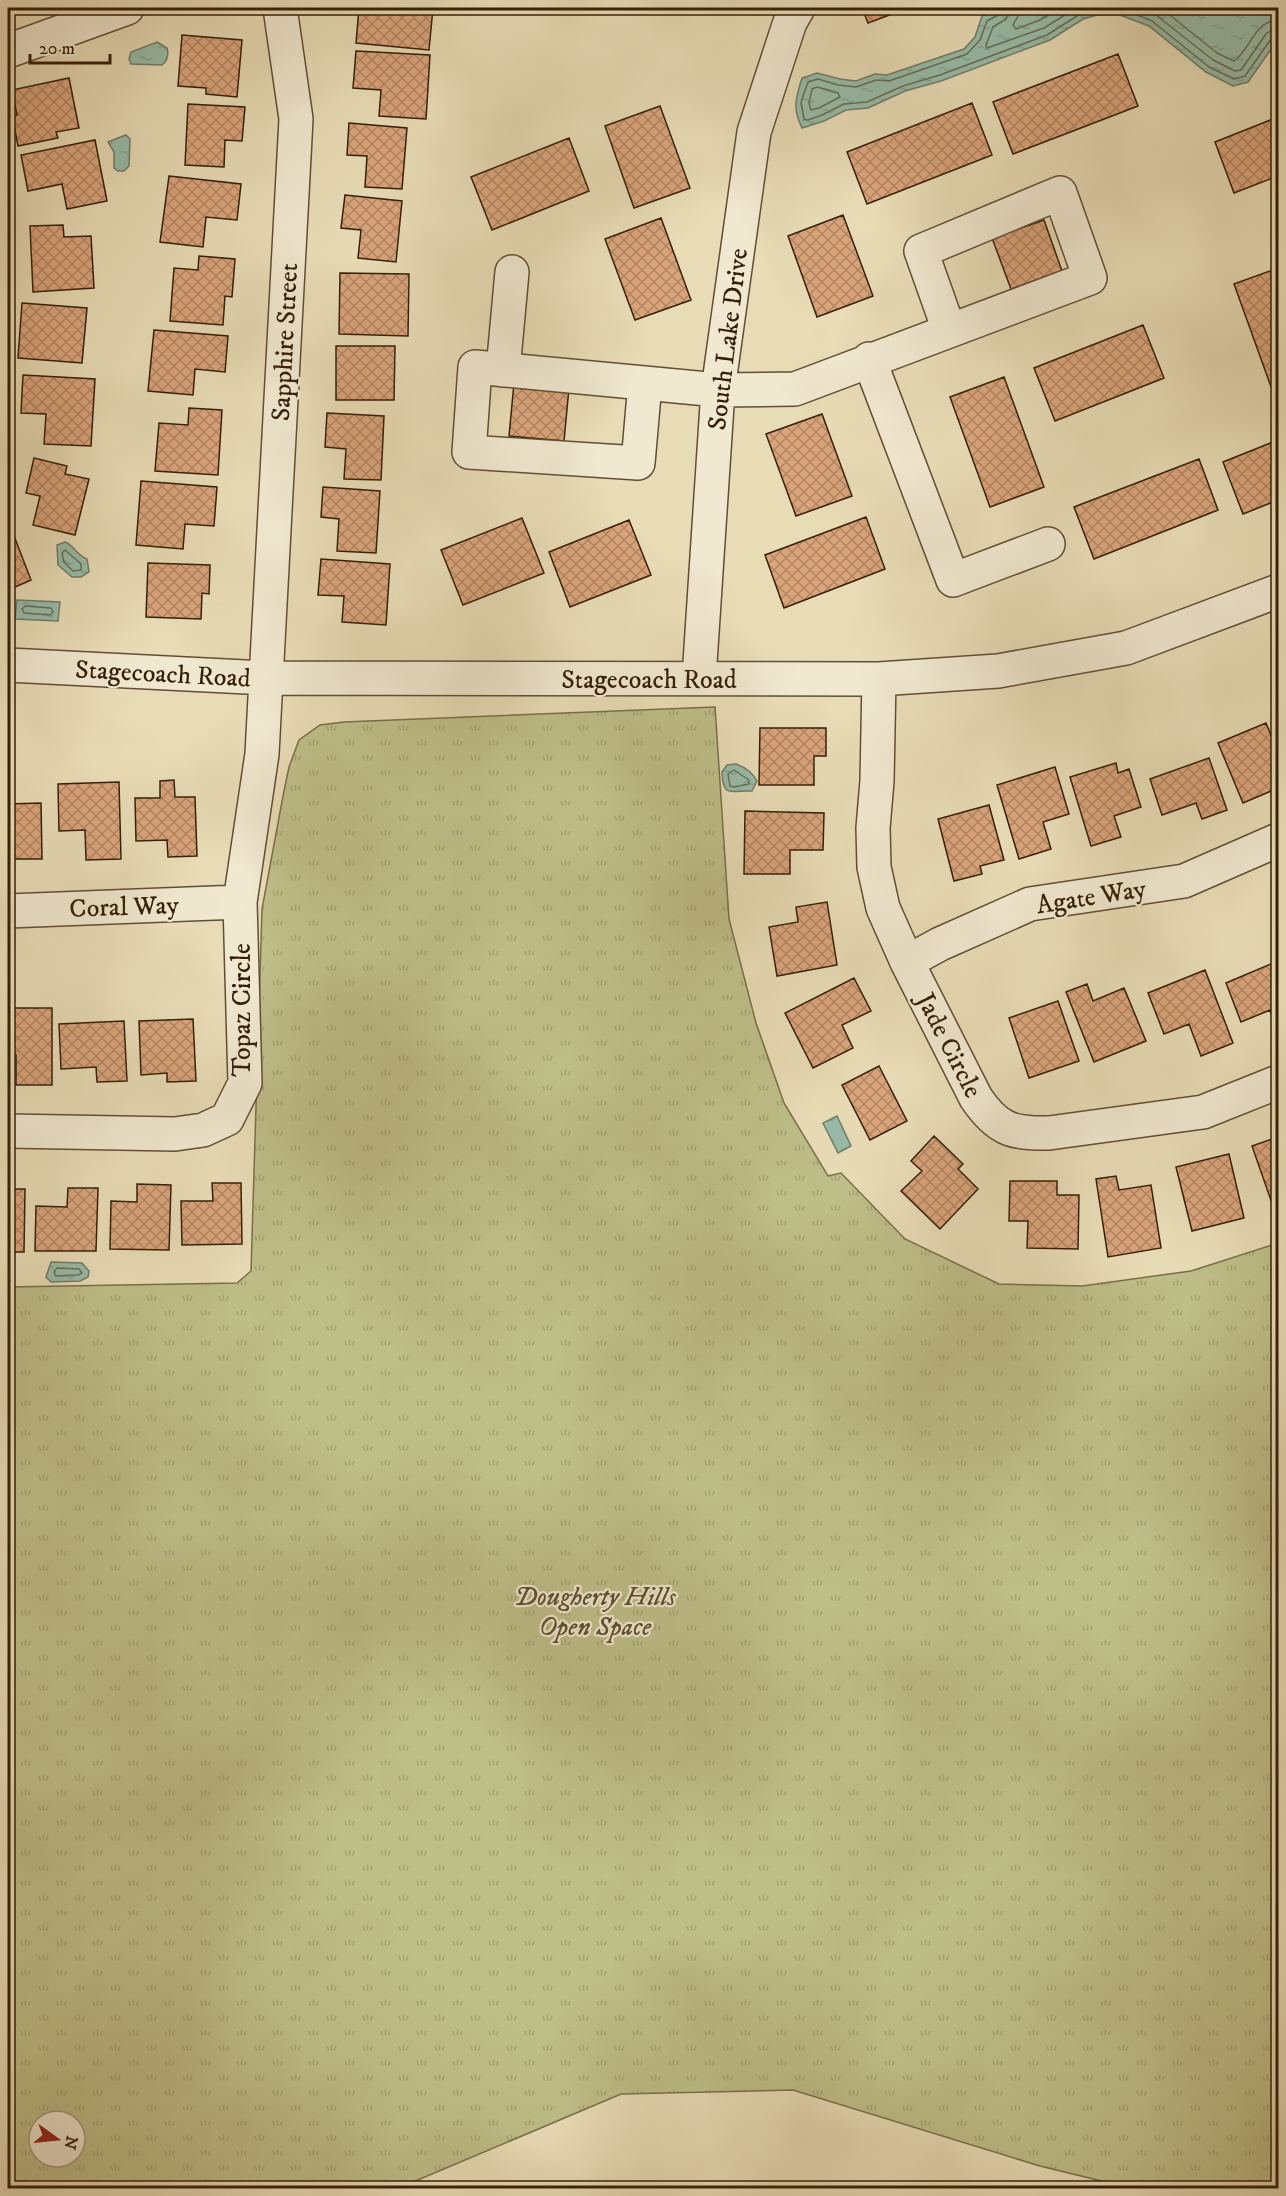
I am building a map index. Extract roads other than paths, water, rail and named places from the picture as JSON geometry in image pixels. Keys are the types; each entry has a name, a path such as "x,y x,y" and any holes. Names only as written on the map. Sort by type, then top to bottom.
{"street":[{"path":"8,51 127,8"},
{"name":"Sapphire Street","path":"266,678 297,120 280,8"},
{"name":"South Lake Drive","path":"699,678 718,390 754,132 790,22 798,8"},
{"path":"645,383 638,463 469,452 475,367 503,370 645,383 718,390 795,389 869,359 949,330 1090,278 1060,192 921,251 949,330"},
{"path":"503,370 512,273"},
{"path":"869,359 953,580 1048,543"},
{"name":"Stagecoach Road","path":"8,665 266,678 879,679 998,672 1126,648 1278,591"},
{"name":"Topaz Circle","path":"8,1131 175,1134 203,1130 227,1119 245,1083 240,902 262,754 266,678"},
{"name":"Jade Circle","path":"879,679 878,781 873,828 874,867 883,908 907,962 976,1098 988,1116 1003,1127 1025,1134 1049,1133 1203,1112 1278,1082"},
{"name":"Agate Way","path":"907,962 940,944 1030,904 1184,881 1278,840"},
{"name":"Coral Way","path":"8,911 240,902"}],"water":[{"path":"1002,8 1278,8 1278,39 1248,82 1233,86 1206,72 1149,26 1120,15 1097,15 1083,19 1050,40 941,81 905,91 868,108 846,110 824,121 802,128 797,115 796,103 802,78 817,73 856,81 875,74 887,75 964,49 975,37 982,16"},
{"path":"157,42 168,51 167,59 162,65 131,64 129,59 131,52"},
{"path":"126,135 130,139 129,166 124,171 118,171 114,168 114,152 108,142"},
{"path":"65,542 87,559 89,572 81,577 72,577 58,565 57,545"},
{"path":"17,600 60,602 58,621 15,619"},
{"path":"736,764 753,775 757,781 752,791 726,790 722,772 727,765"},
{"path":"837,1116 851,1146 838,1153 823,1123"},
{"path":"51,1262 82,1263 89,1271 88,1277 80,1281 51,1282 46,1277"}],"park label":[{"name":"Dougherty Hills Open Space","path":"595,1611"}]}
